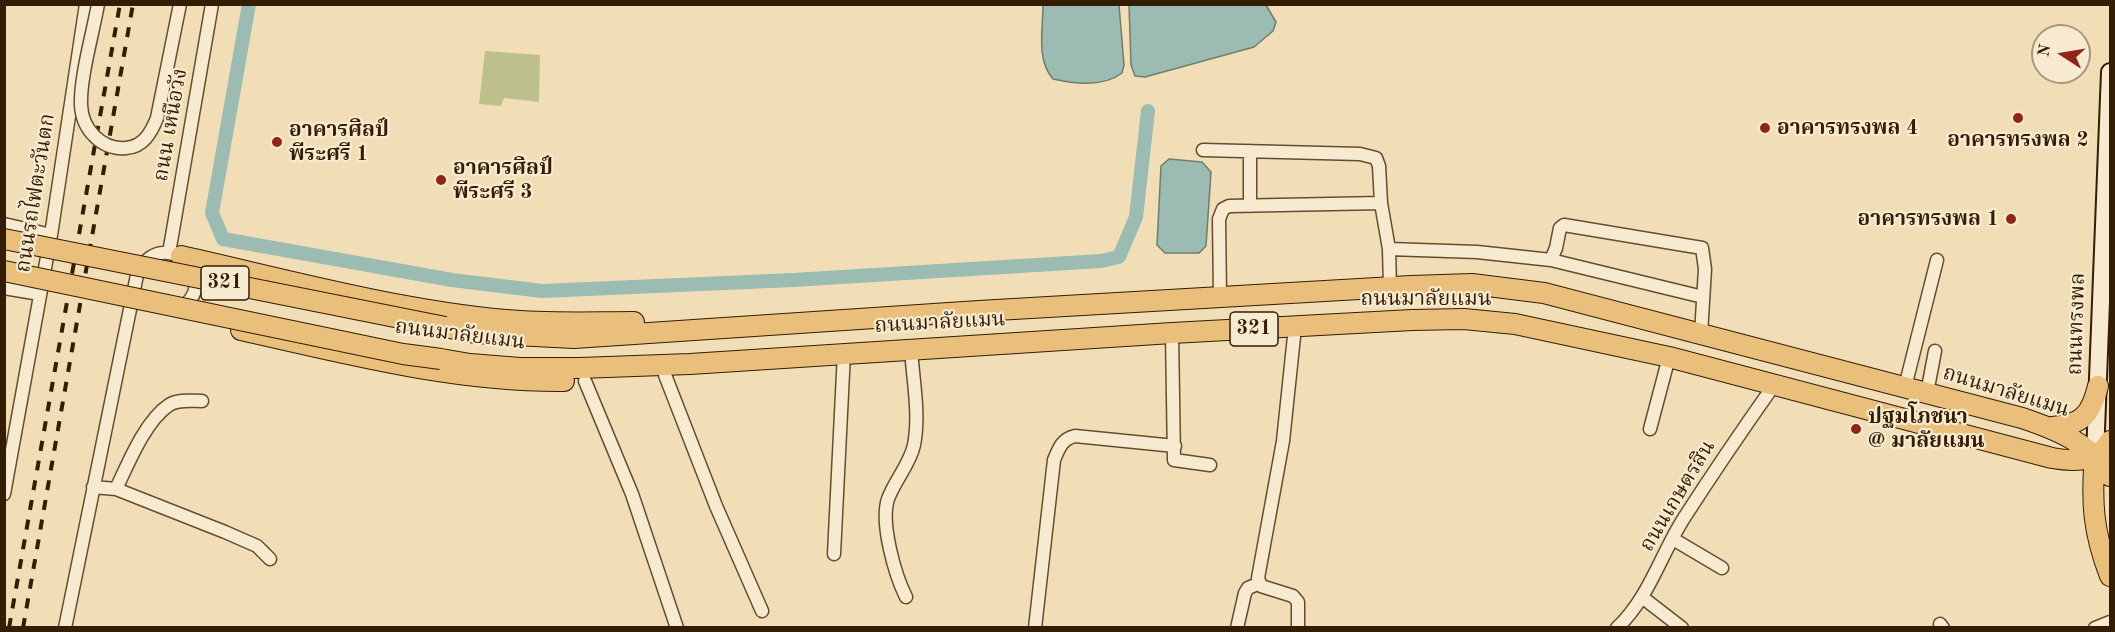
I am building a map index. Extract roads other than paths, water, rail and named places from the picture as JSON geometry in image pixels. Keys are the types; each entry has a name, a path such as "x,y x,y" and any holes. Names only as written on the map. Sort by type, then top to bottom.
{"highway":[{"name":"ถนนมาลัยแมน","path":"4,239 475,333 574,338 1220,297 1472,284 1544,293 2022,418 2075,439 2095,455 2083,460 2052,458 1669,357 1515,324 1464,319 1172,333 690,364 520,368 470,364 403,354 4,271"},
{"path":"175,254 387,302 476,317 558,323 640,321 699,329"},
{"path":"131,305 385,363 460,376 520,381 585,381 791,368 839,353"},
{"path":"2052,428 2078,422 2087,414 2095,401 2098,386"},
{"path":"2110,441 2095,455 2110,476"},
{"name":"ถนนทรงพล","path":"2095,455 2092,496 2100,547 2110,576"},
{"path":"2052,458 2074,475 2092,496"}],"main road":[{"name":"ถนนทรงพล","path":"2095,455 2110,72"}],"street":[{"name":"ถนนรถไฟตะวันตก","path":"4,494 51,235 86,4"},
{"path":"99,4 81,104 82,115 90,132 98,140 112,147 127,148 144,141 157,118 180,4"},
{"name":"ถนน เหนือวัง","path":"175,254 212,4"},
{"path":"1203,150 1360,154 1376,158 1379,166 1380,203 1389,249 1390,287"},
{"path":"1250,151 1250,206"},
{"path":"1220,297 1219,219 1223,209 1229,206 1380,203"},
{"path":"4,224 51,235"},
{"path":"1551,260 1560,228 1564,225 1702,248 1704,251 1701,334"},
{"path":"1389,249 1477,252 1551,260 1703,297"},
{"path":"65,627 137,275 141,265 158,253 175,254"},
{"name":"321","path":"172,314 189,301 195,285 192,269 175,254"},
{"path":"1905,387 1937,260"},
{"path":"4,288 40,294"},
{"path":"1296,327 1283,441 1259,569 1261,586 1293,596 1298,602 1298,627"},
{"path":"1172,333 1174,460 1210,465"},
{"path":"906,597 896,571 887,515 888,501 913,448 917,421 911,349"},
{"path":"1927,393 1935,351"},
{"path":"834,554 839,353"},
{"path":"1650,429 1669,357"},
{"path":"665,375 716,507 762,611"},
{"path":"585,381 632,494 677,627"},
{"name":"ถนนเกษตรสิน","path":"1617,627 1642,597 1712,472 1774,385"},
{"path":"116,489 137,446 161,412 170,404 177,402 202,401"},
{"path":"1035,627 1054,460 1061,444 1066,438 1075,436 1175,446"},
{"path":"93,488 116,489 257,546 270,559"},
{"path":"1673,539 1722,568"},
{"path":"1237,627 1245,593 1248,588 1260,583"},
{"path":"1642,597 1682,627"},
{"path":"2095,627 2110,622"}],"water":[{"path":"1043,5 1119,5 1124,65 1122,73 1107,81 1098,82 1080,83 1053,79 1042,54"},
{"path":"1129,5 1266,5 1276,22 1273,31 1254,47 1145,77 1135,76 1131,65"},
{"path":"1169,159 1202,162 1211,172 1206,246 1199,253 1165,253 1157,245 1161,166"}],"waterway":[{"path":"249,4 212,213 223,239 452,280 542,291 793,280 1101,261 1119,257 1136,217 1148,111"}],"railway":[{"path":"9,628 120,4"},
{"path":"23,628 133,4"}],"place":[{"name":"อาคารทรงพล 2","path":"2018,118"},
{"name":"อาคารทรงพล 4","path":"1765,128"},
{"name":"อาคารศิลป์ พีระศรี 1","path":"277,142"},
{"name":"อาคารศิลป์ พีระศรี 3","path":"441,180"},
{"name":"อาคารทรงพล 1","path":"2011,219"},
{"name":"ปฐมโภชนา @ มาลัยแมน","path":"1856,429"}]}
